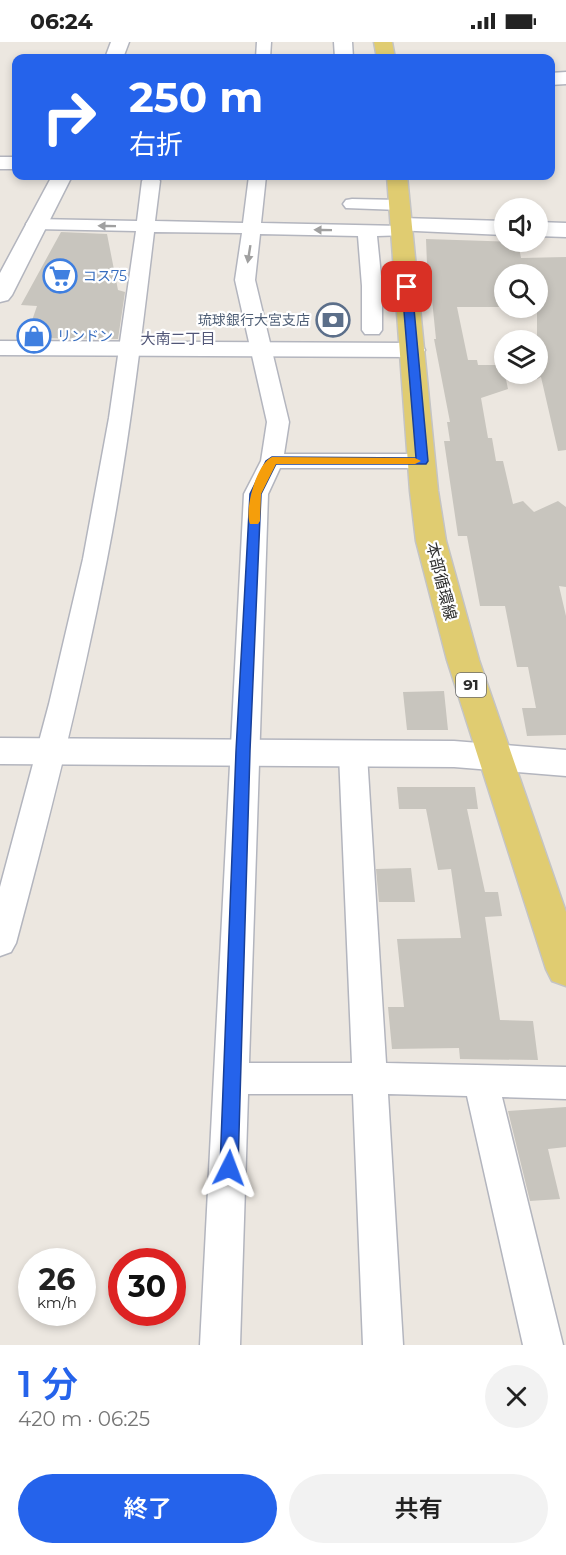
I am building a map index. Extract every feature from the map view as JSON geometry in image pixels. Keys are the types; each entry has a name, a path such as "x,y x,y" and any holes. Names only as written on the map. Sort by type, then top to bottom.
{"main road":[{"name":"本部循環線","path":"397,180 422,461 432,541 448,610 478,706 566,969"}],"street":[{"path":"0,295 60,180"},
{"path":"220,1345 233,1079 243,751 256,494 272,461 278,422 245,280 258,180"},
{"path":"0,943 53,750 96,558 129,349 151,181"},
{"path":"352,204 401,220 494,227"},
{"path":"35,224 367,231 401,220"},
{"path":"548,229 566,230"},
{"path":"367,231 372,286 372,330"},
{"path":"372,286 407,287"},
{"path":"0,348 413,351"},
{"path":"272,461 422,461"},
{"path":"0,751 454,754 566,763"},
{"path":"353,754 383,1345"},
{"path":"233,1079 369,1078 566,1083"},
{"path":"482,1082 543,1345"}],"building":[{"path":"61,232 107,234 118,290 125,292 118,339 26,338 37,306 21,305"},
{"path":"426,239 494,241 494,252 520,252 521,258 566,257 566,450 558,451 543,384 548,384 548,330 537,330 537,318 548,318 548,264 494,264 494,307 457,307 468,360 477,360 478,365 494,365 494,384 507,384 508,389 481,398 488,438 492,438 496,461 503,461 513,504 523,501 534,512 558,501 566,507 566,587 559,586 566,616 566,735 527,736 522,708 536,708 528,667 517,667 505,606 480,606 467,536 458,536 444,441 450,441 447,422 450,422 434,339 436,339 431,290 428,290"},
{"path":"444,691 448,730 407,730 403,692"},
{"path":"397,787 475,787 478,809 467,809 485,892 498,892 502,916 485,917 500,1020 533,1021 538,1060 460,1059 459,1048 392,1049 388,1007 404,1007 397,939 461,938 451,869 438,870 426,809 399,809"},
{"path":"411,868 415,902 379,902 376,869"},
{"path":"566,1107 566,1147 548,1149 560,1199 530,1201 508,1111"}],"slow traffic":[{"path":"254,521 256,494 272,461 415,461"}],"place":[{"name":"コス75","path":"60,276"},
{"name":"琉球銀行大宮支店","path":"333,320"},
{"name":"リンドン","path":"34,336"}],"district":[{"name":"大南二丁目","path":"178,339"}],"route":[{"path":"229,1168 243,751 256,494 272,461 422,461 407,287"}]}
